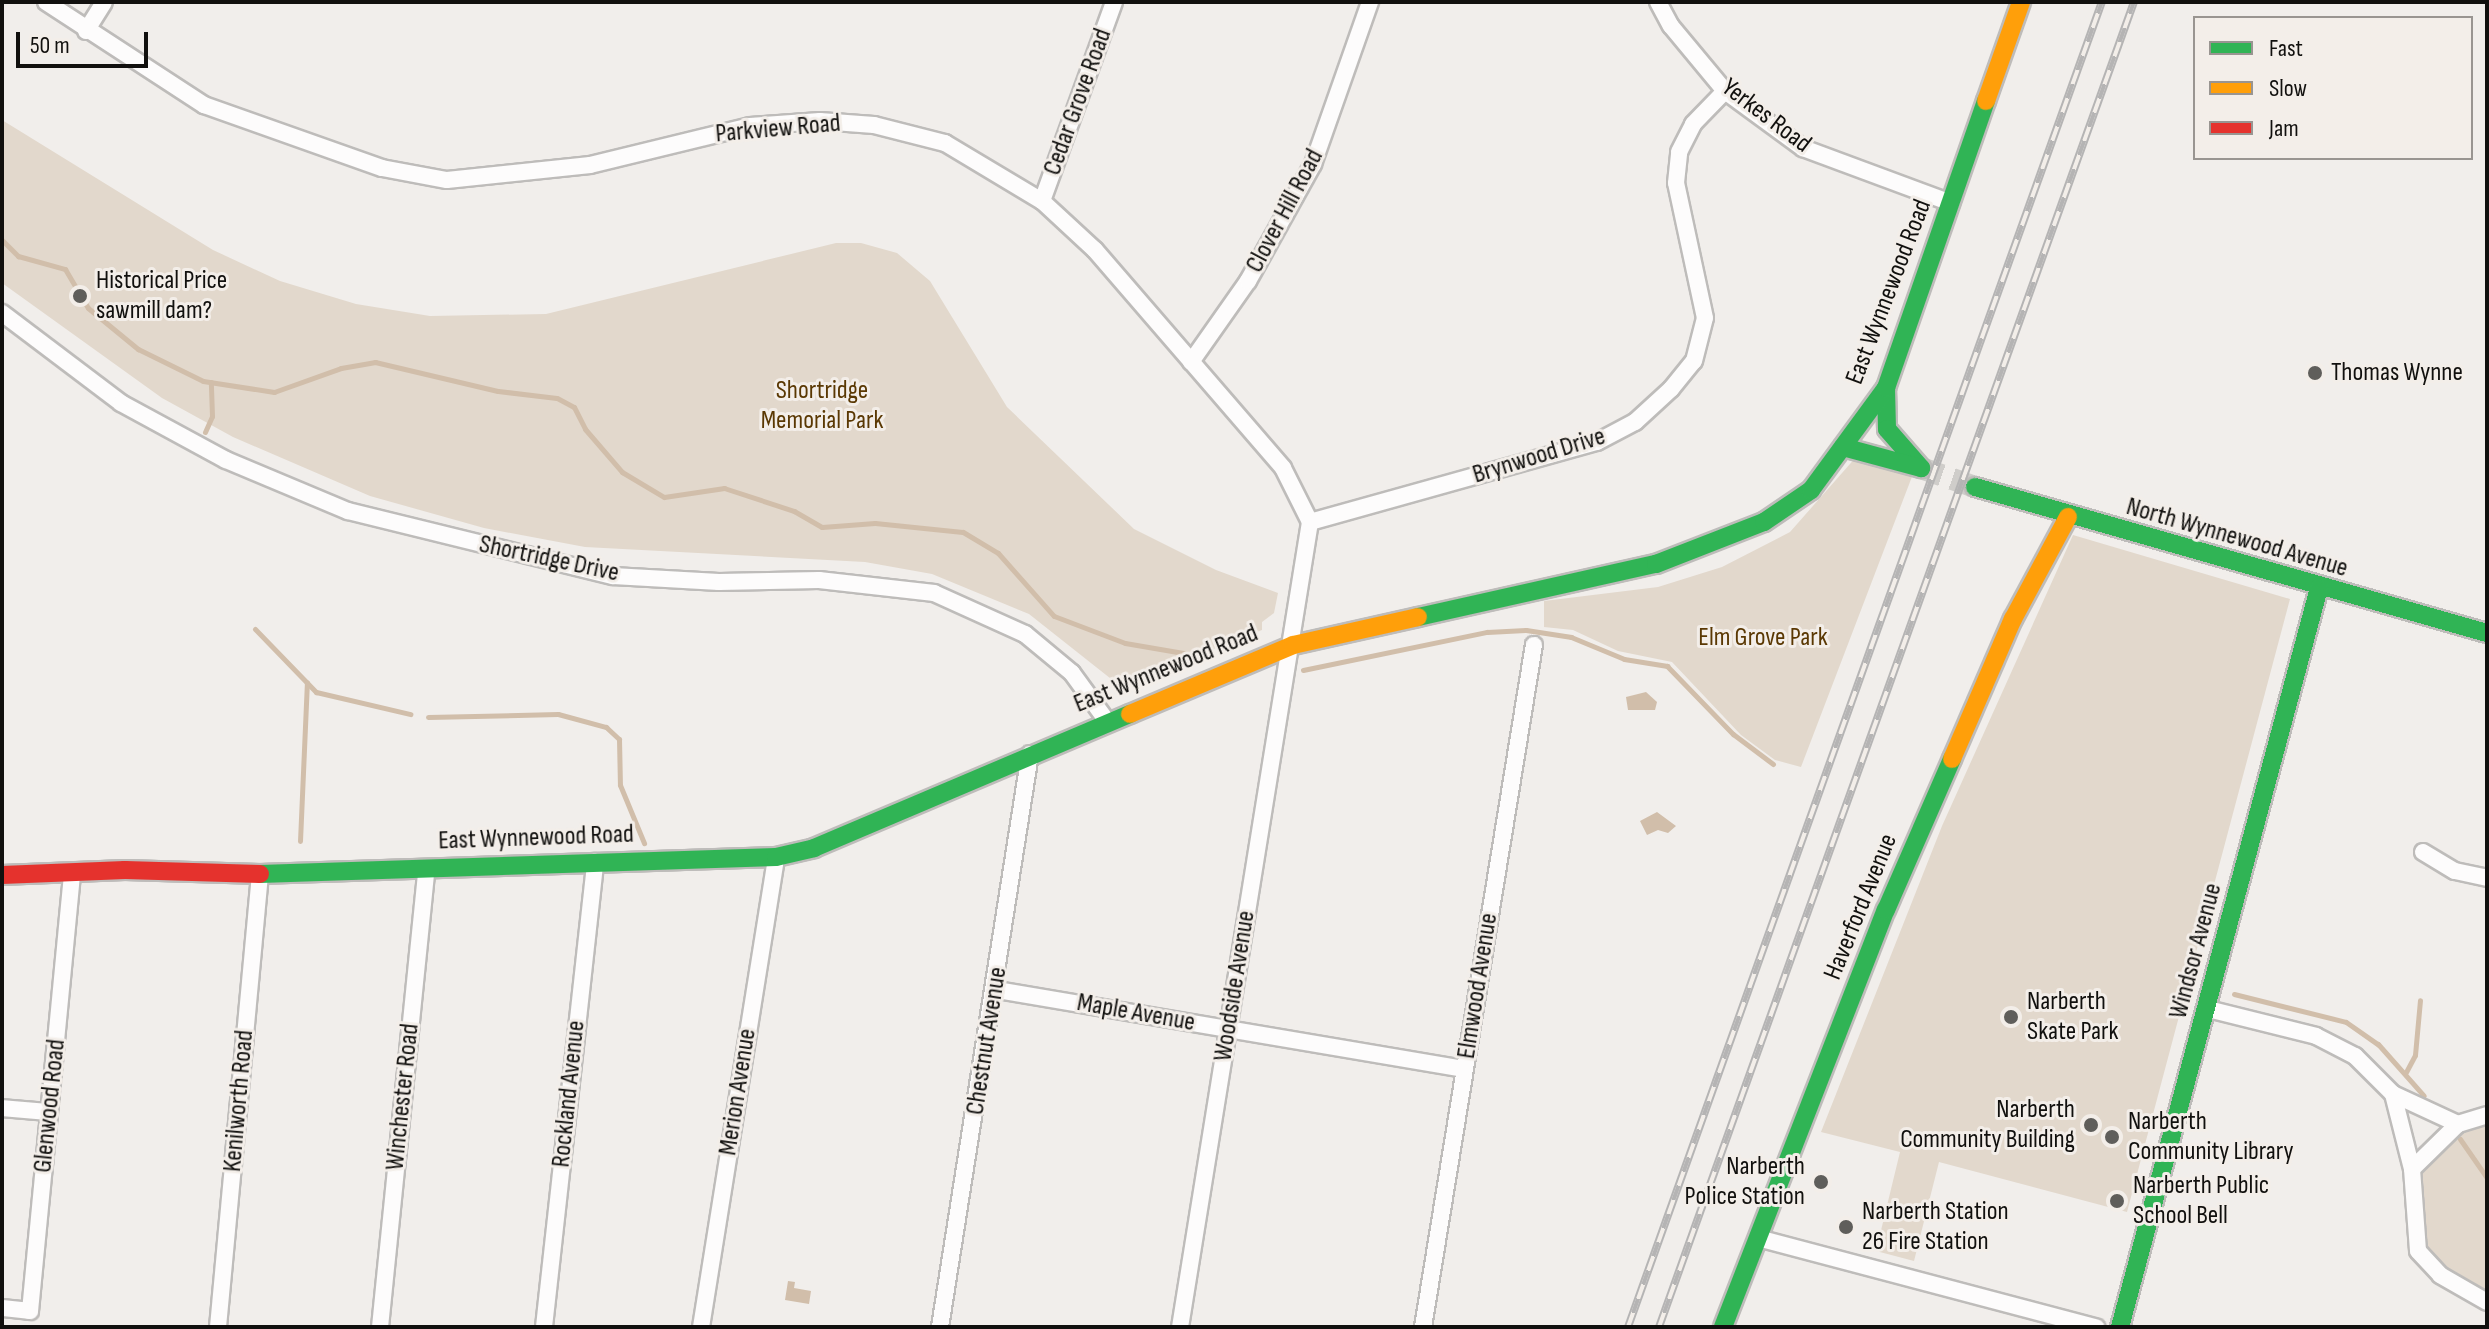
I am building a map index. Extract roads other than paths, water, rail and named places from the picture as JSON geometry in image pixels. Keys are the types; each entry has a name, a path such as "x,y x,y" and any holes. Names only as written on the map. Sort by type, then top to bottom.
{"street":[{"name":"Parkview Road","path":"46,2 86,31 204,105 382,168 447,180 590,165 750,126 820,121 874,125 945,143 1042,201 1095,250 1283,468 1310,522"},
{"path":"86,31 104,2"},
{"name":"Cedar Grove Road","path":"1042,201 1114,2"},
{"name":"Clover Hill Road","path":"1191,362 1248,281 1313,164 1370,2"},
{"name":"Yerkes Road","path":"1658,2 1671,26 1725,91 1803,148 1951,203"},
{"name":"East Wynnewood Road","path":"2,875 260,874 776,857 814,848 1107,721 1293,645 1656,564 1715,544 1764,522 1811,490 1886,388 2021,2"},
{"name":"Brynwood Drive","path":"1310,522 1597,442 1635,422 1671,389 1694,361 1705,318 1676,183 1679,152 1693,124 1725,91"},
{"name":"Shortridge Drive","path":"2,313 121,403 226,460 348,511 613,576 719,582 819,580 934,593 1025,634 1072,673 1107,721"},
{"path":"1843,447 1921,468 1887,429 1886,388"},
{"name":"North Wynnewood Avenue","path":"1975,487 2068,517 2487,633"},
{"name":"Haverford Avenue","path":"1723,1327 1892,895 2013,619 2068,517"},
{"path":"1293,645 1310,522"},
{"name":"Windsor Avenue","path":"2120,1327 2319,588"},
{"name":"Woodside Avenue","path":"1180,1327 1293,645"},
{"name":"Elmwood Avenue","path":"1423,1327 1534,645"},
{"name":"Chestnut Avenue","path":"940,1327 997,990 1030,754"},
{"path":"2423,852 2455,871 2487,878"},
{"name":"Merion Avenue","path":"701,1327 776,857"},
{"name":"Rockland Avenue","path":"544,1327 595,862"},
{"name":"Winchester Road","path":"380,1327 427,868"},
{"name":"Glenwood Road","path":"2,1308 30,1311 72,873"},
{"name":"Kenilworth Road","path":"218,1327 260,874"},
{"name":"Maple Avenue","path":"997,990 1464,1069"},
{"path":"2208,1009 2316,1036 2355,1056 2393,1094 2458,1124"},
{"path":"2393,1094 2412,1169 2411,1213 2418,1251 2440,1275 2487,1302"},
{"path":"2,1108 49,1112"},
{"path":"2412,1169 2458,1124 2487,1115"},
{"path":"1758,1238 2096,1327"}],"waterway":[{"path":"2,240 18,256 65,269 88,308 138,349 203,381 274,392 341,368 375,362 498,391 557,398 574,407 585,429 622,472 664,497 724,488 794,511 822,527 875,523 963,532 998,553 1054,616 1125,643 1195,655"},
{"path":"205,432 212,416 211,382"},
{"path":"255,629 316,692 410,714"},
{"path":"1303,670 1487,632 1526,630 1571,637 1624,659 1667,666 1733,734 1773,764"},
{"path":"300,841 307,682"},
{"path":"428,717 558,714 606,727 619,739 620,785 644,843"},
{"path":"2234,994 2346,1022 2378,1044 2424,1096"},
{"path":"2406,1072 2415,1055 2420,1000"},
{"path":"2460,1139 2487,1178"}],"tunnel":[{"path":"1921,468 1975,487"}],"railway":[{"path":"1628,1327 2102,2"},
{"path":"1659,1327 2134,2"}],"place":[{"name":"Historical Price sawmill dam?","path":"80,296"},
{"name":"Thomas Wynne","path":"2315,373"},
{"name":"Narberth Skate Park","path":"2011,1017"},
{"name":"Narberth Community Building","path":"2091,1125"},
{"name":"Narberth Community Library","path":"2112,1137"},
{"name":"Narberth Police Station","path":"1821,1182"},
{"name":"Narberth Public School Bell","path":"2117,1201"},
{"name":"Narberth Station 26 Fire Station","path":"1846,1227"}],"park label":[{"name":"Shortridge Memorial Park","path":"822,406"},
{"name":"Elm Grove Park","path":"1763,638"}]}
